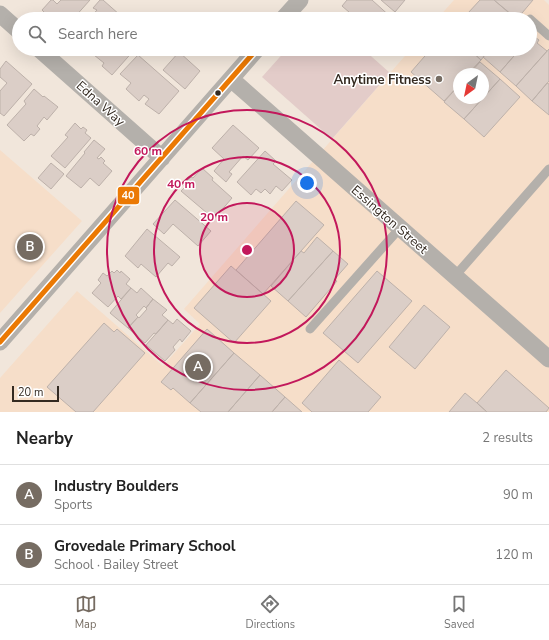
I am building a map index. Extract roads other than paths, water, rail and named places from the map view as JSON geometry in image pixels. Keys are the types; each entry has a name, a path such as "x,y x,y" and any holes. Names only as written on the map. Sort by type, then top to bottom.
{"street":[{"path":"290,12 300,0"},
{"path":"0,14 12,25"},
{"name":"Edna Way","path":"47,56 162,158"},
{"path":"0,342 251,56"},
{"name":"Essington Street","path":"231,79 549,359"}],"lane":[{"path":"537,26 549,36"},
{"path":"455,276 549,169"},
{"path":"310,329 400,228"}],"place":[{"name":"Anytime Fitness","path":"439,79"},
{"name":"Grovedale Primary School","path":"30,247"},
{"name":"Industry Boulders","path":"198,367"}]}
